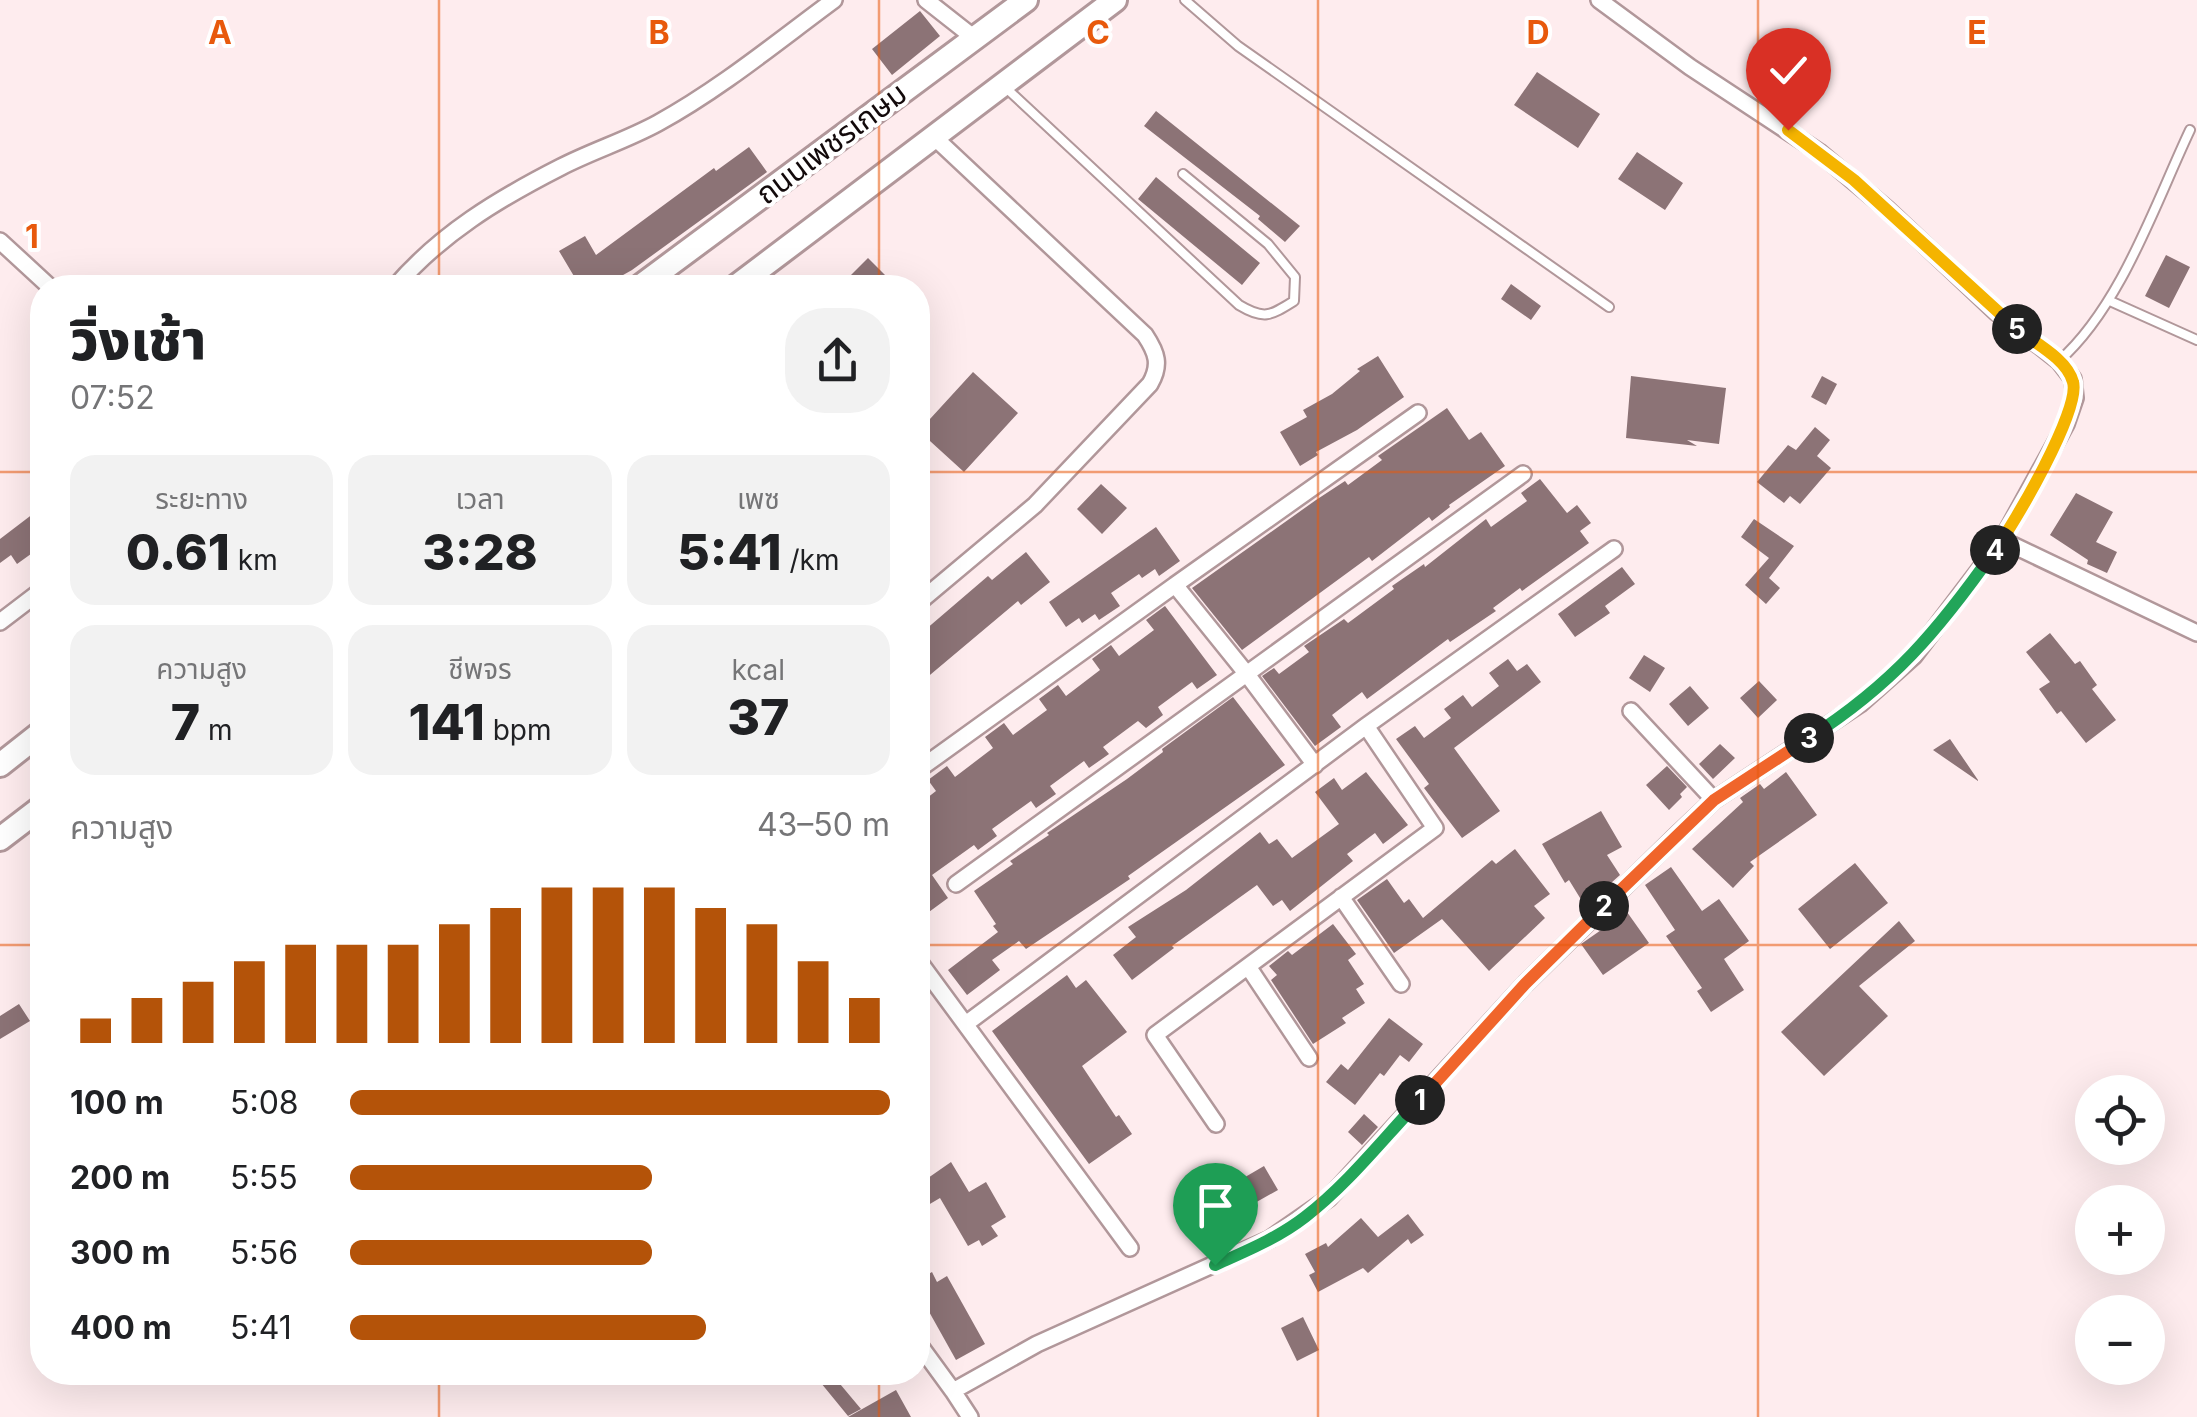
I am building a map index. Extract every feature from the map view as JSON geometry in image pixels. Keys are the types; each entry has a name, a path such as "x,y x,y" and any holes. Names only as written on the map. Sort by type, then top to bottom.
{"main road":[{"name":"ถนนเพชรเกษม","path":"655,275 1026,0"},
{"name":"ถนนเพชรเกษม","path":"751,275 1115,0"},
{"path":"0,765 30,741"},
{"path":"0,839 30,817"}],"street":[{"path":"406,275 444,236 480,212 560,167 689,105 834,0"},
{"path":"926,0 973,37"},
{"path":"953,1391 1008,1359 1270,1240 1329,1198 1525,984 1714,800 1874,692 1914,656 2002,540 2066,424 2075,398 2073,379 2060,362 1995,312 1888,210 1818,152 1690,67 1599,0"},
{"path":"930,593 1035,504 1150,384 1158,360 1144,335 934,136"},
{"path":"0,241 36,275"},
{"path":"930,761 1418,414"},
{"path":"956,884 1523,474"},
{"path":"2002,540 2197,633"},
{"path":"967,1023 1366,726 1614,549"},
{"path":"1175,585 1314,765"},
{"path":"0,622 30,599"},
{"path":"1631,711 1714,800"},
{"path":"1216,1124 1154,1036 1436,828 1366,726"},
{"path":"1341,897 1401,984"},
{"path":"1248,968 1309,1058"},
{"path":"930,975 1130,1248"},
{"path":"930,1359 970,1417"}],"lane":[{"path":"1184,0 1238,46 1609,307"},
{"path":"1002,84 1239,305 1255,315 1273,314 1294,301 1295,277 1268,244 1182,174"},
{"path":"2060,362 2110,301 2190,130"},
{"path":"2110,301 2197,340"}],"building":[{"path":"920,11 940,36 892,75 872,49"},
{"path":"1537,72 1600,114 1578,148 1514,105"},
{"path":"1156,111 1300,226 1285,242 1258,219 1260,216 1144,126"},
{"path":"749,147 767,172 623,275 573,275 559,251 585,236 596,255 714,168 716,171"},
{"path":"1637,152 1683,183 1665,210 1618,179"},
{"path":"1156,177 1260,263 1242,285 1138,199"},
{"path":"2166,255 2190,267 2169,308 2145,296"},
{"path":"868,258 885,275 851,275"},
{"path":"1511,284 1541,306 1531,320 1501,299"},
{"path":"1378,356 1404,397 1300,466 1280,432 1307,417 1303,410 1332,394 1360,371 1357,369"},
{"path":"973,372 1018,413 964,472 930,441 930,419"},
{"path":"1631,376 1726,388 1719,444 1687,440 1697,446 1626,438"},
{"path":"1822,376 1837,384 1826,405 1811,397"},
{"path":"1447,408 1469,440 1481,432 1505,466 1432,521 1429,517 1372,561 1369,557 1242,650 1192,588 1316,500 1345,481 1348,485 1382,460 1378,456"},
{"path":"1815,427 1830,440 1817,456 1831,468 1800,504 1790,496 1784,503 1757,482 1788,445 1796,450"},
{"path":"1540,479 1567,513 1577,505 1591,523 1580,531 1589,543 1367,699 1362,692 1332,715 1341,727 1315,746 1262,676 1274,668 1279,674 1309,652 1304,646 1344,619 1348,623 1394,589 1392,586 1424,564 1425,567 1486,519 1491,527 1527,501 1521,493"},
{"path":"1101,484 1127,508 1102,534 1077,509"},
{"path":"2076,493 2113,512 2096,542 2117,552 2107,573 2087,564 2088,560 2050,535"},
{"path":"30,516 30,555 17,564 11,555 0,563 0,539"},
{"path":"1754,519 1794,546 1769,578 1780,588 1766,604 1745,585 1769,558 1741,537"},
{"path":"1156,527 1180,561 1159,576 1155,569 1142,578 1139,574 1111,593 1120,606 1099,620 1095,614 1066,627 1049,602"},
{"path":"1026,552 1050,582 1021,605 1018,601 930,675 930,626 988,576 992,580"},
{"path":"1622,567 1635,584 1605,606 1610,613 1575,637 1558,614"},
{"path":"1165,606 1217,675 1197,689 1192,682 1158,707 1163,715 1146,728 1138,721 1103,747 1109,754 1089,768 1084,761 1050,786 1056,794 1036,808 1031,801 992,829 997,836 978,850 974,845 932,875 948,898 930,911 930,796 936,791 930,779 947,766 955,777 993,748 985,737 1004,723 1013,735 1047,710 1039,699 1058,685 1066,696 1100,670 1092,659 1100,653 1111,645 1119,656 1154,630 1146,620"},
{"path":"2050,633 2075,664 2080,661 2097,685 2092,689 2116,720 2086,743 2039,689 2050,682 2026,652"},
{"path":"1644,655 1665,668 1650,692 1629,678"},
{"path":"1508,659 1517,671 1527,664 1541,682 1454,748 1500,811 1462,838 1424,788 1429,784 1396,739 1415,726 1424,738 1451,718 1444,709 1463,695 1472,707 1499,686 1489,673"},
{"path":"1759,681 1777,700 1758,718 1740,698"},
{"path":"1690,686 1709,708 1688,726 1669,704"},
{"path":"1233,697 1285,765 1128,876 1130,879 1026,949 1019,941 992,960 1000,970 967,995 948,970 998,932 974,891"},
{"path":"1950,739 1978,780 1978,781 1933,750"},
{"path":"1720,744 1735,758 1713,779 1699,764"},
{"path":"1667,766 1687,787 1669,810 1646,785"},
{"path":"1366,772 1408,825 1383,844 1375,833 1347,854 1353,861 1290,911 1282,900 1273,906 1257,885 1132,980 1113,955 1136,937 1128,927 1186,890 1260,832 1269,844 1277,839 1292,858 1339,824 1315,792 1334,778 1342,790"},
{"path":"1786,772 1817,815 1750,862 1754,866 1733,888 1692,849 1743,802 1740,798 1760,784 1764,789"},
{"path":"1601,811 1622,847 1607,855 1620,875 1585,906 1569,880 1565,883 1542,844"},
{"path":"1515,849 1550,894 1534,906 1545,918 1489,971 1442,919 1394,953 1357,900 1387,879 1404,903 1409,899 1423,918 1492,860 1496,864"},
{"path":"1855,863 1888,903 1830,949 1798,909"},
{"path":"1671,867 1702,911 1719,899 1749,941 1724,959 1744,990 1711,1012 1697,991 1702,988 1666,936 1675,930 1645,885"},
{"path":"1627,912 1649,943 1603,975 1581,944"},
{"path":"1899,921 1915,941 1859,986 1888,1016 1824,1076 1781,1032"},
{"path":"1333,924 1356,954 1348,960 1364,984 1356,989 1365,1003 1342,1018 1346,1023 1313,1044 1271,980 1277,975 1269,966 1288,951 1292,955"},
{"path":"1067,975 1076,988 1086,980 1127,1032 1082,1066 1132,1134 1089,1164 992,1031"},
{"path":"19,1004 30,1021 0,1039 0,1016"},
{"path":"1389,1018 1423,1044 1409,1062 1400,1055 1355,1105 1326,1082 1341,1064 1348,1070"},
{"path":"1364,1114 1378,1127 1362,1145 1348,1132"},
{"path":"951,1162 969,1192 986,1182 1006,1217 991,1226 998,1236 982,1246 979,1240 968,1246 940,1198 930,1204 930,1177"},
{"path":"1264,1166 1278,1190 1237,1213 1223,1190"},
{"path":"1408,1214 1424,1235 1411,1244 1408,1239 1368,1273 1363,1268 1318,1292 1309,1275 1315,1272 1305,1254 1326,1243 1328,1247 1361,1218 1378,1237"},
{"path":"930,1273 937,1282 947,1276 985,1344 956,1360 930,1313"},
{"path":"1303,1317 1319,1350 1297,1361 1281,1328"},
{"path":"823,1385 841,1385 861,1409 848,1416"},
{"path":"896,1390 911,1417 848,1417"}],"route":[{"path":"1215,1265 1270,1240 1329,1198 1525,984 1676,835 1714,800 1860,704 1914,656 2002,540 2066,424 2075,398 2073,379 2060,362 1995,312 1854,180 1788,130"}]}
